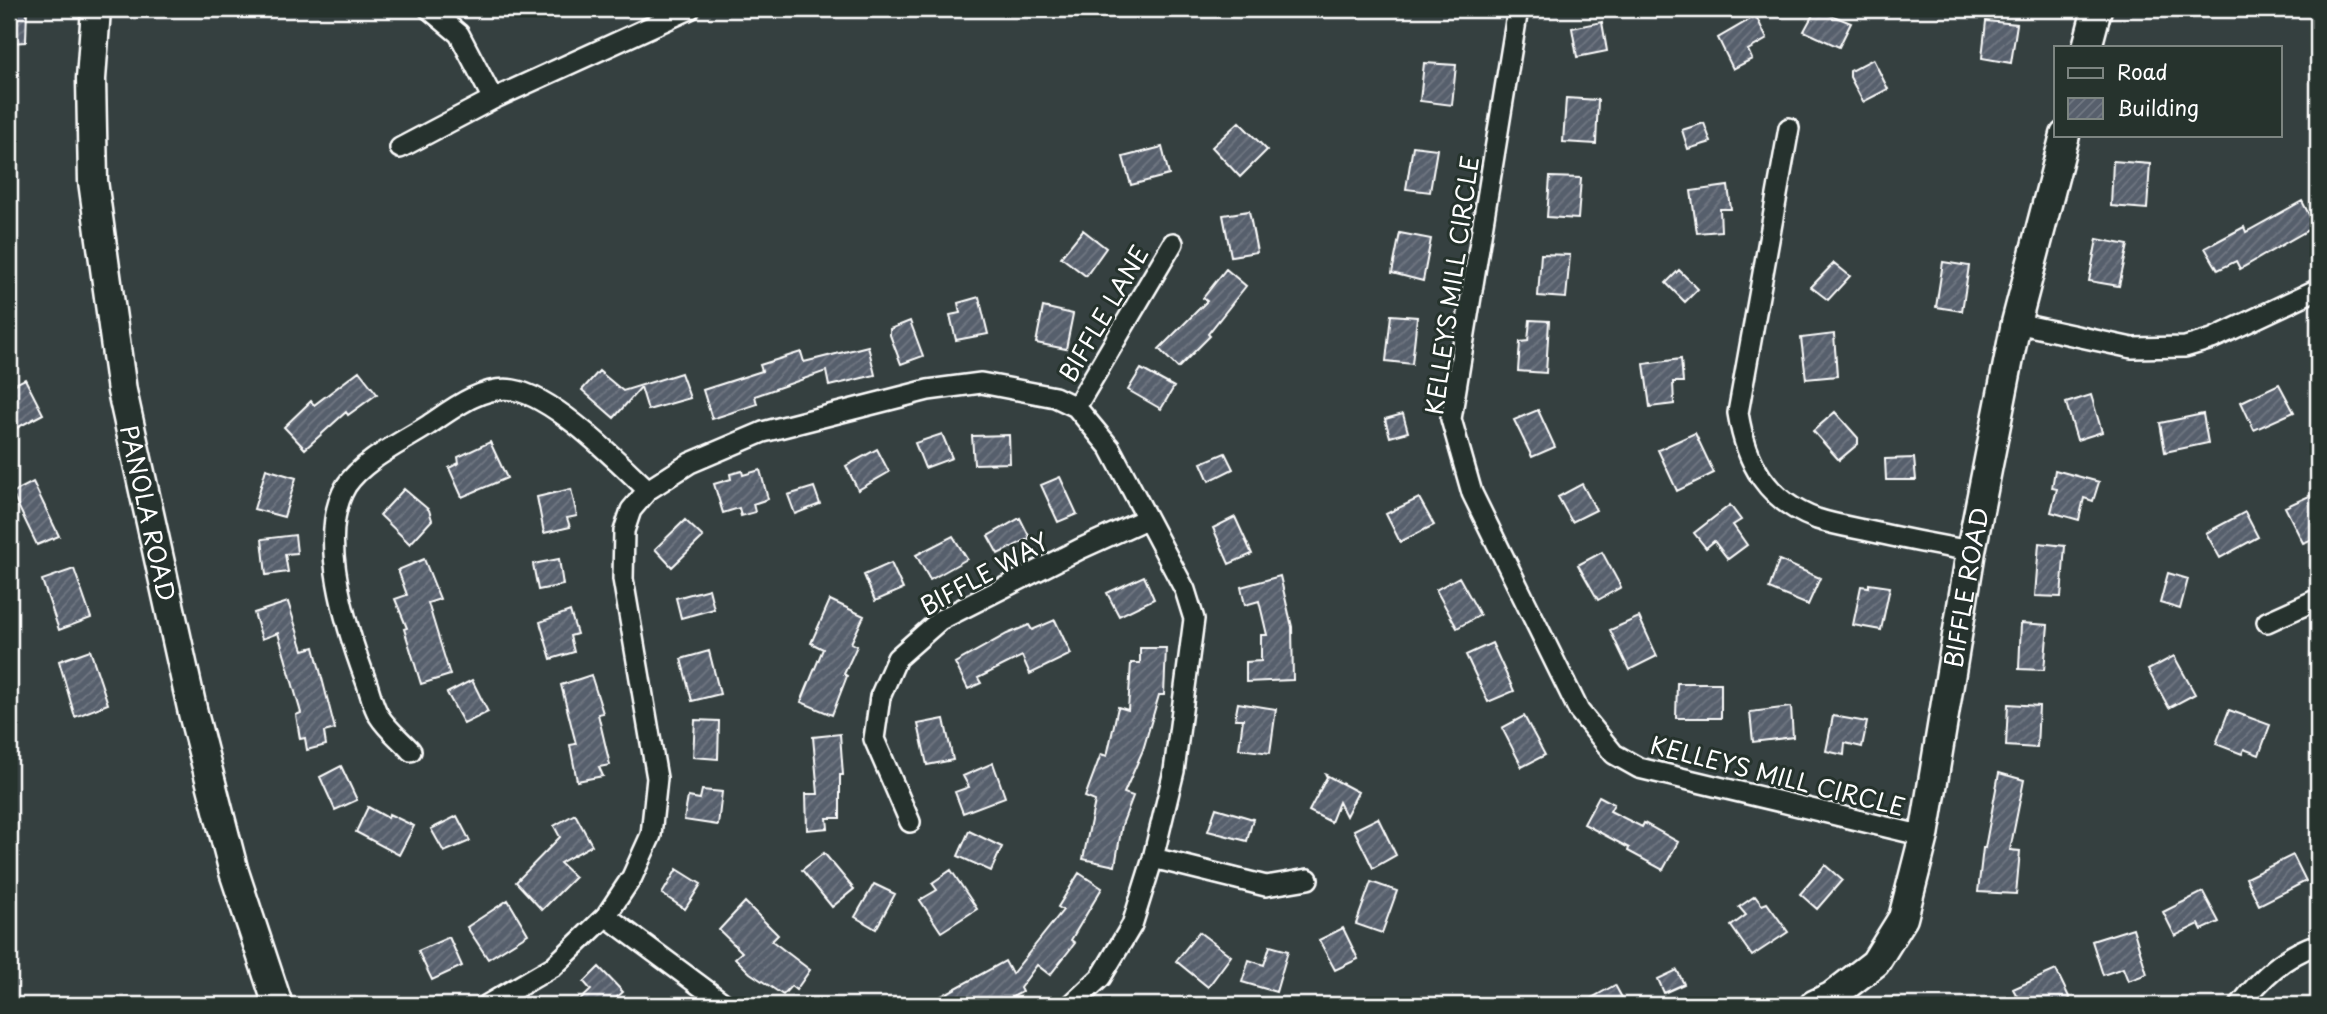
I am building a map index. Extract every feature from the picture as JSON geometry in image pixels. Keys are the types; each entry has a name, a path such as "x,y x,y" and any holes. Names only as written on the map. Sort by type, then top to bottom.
{"main road":[{"name":"PANOLA ROAD","path":"96,9 91,79 93,181 122,391 193,713 234,872 278,1005"},
{"path":"2087,46 2097,9"},
{"name":"BIFFLE ROAD","path":"1828,1002 1875,963 1903,918 1924,836 1970,551 2016,323 2065,136"}],"street":[{"path":"429,9 459,34 493,99"},
{"path":"400,148 493,99 690,9"},
{"name":"KELLEYS MILL CIRCLE","path":"1518,9 1451,419 1472,493 1490,530 1579,711 1614,754 1639,768 1924,836"},
{"path":"1789,128 1738,413 1742,441 1753,467 1770,489 1792,507 1818,519 1901,539 1970,551"},
{"name":"BIFFLE LANE","path":"1076,407 1172,243"},
{"path":"2016,323 2132,348 2185,346 2212,339 2318,289"},
{"path":"487,1005 554,966 606,916 632,877 651,835 657,778 623,579 624,531 631,510 648,490 691,463 763,432 928,390 981,383 1055,397 1076,407 1110,448 1185,590 1194,619 1174,771 1153,858 1132,925 1101,977 1070,1005"},
{"path":"411,751 378,715 351,641 336,570 334,536 337,505 347,485 362,468 449,411 484,392 512,390 540,400 571,422 648,490"},
{"name":"BIFFLE WAY","path":"910,822 874,739 880,697 897,658 940,620 1082,548 1146,519"},
{"path":"2267,622 2318,599"},
{"path":"1153,858 1266,886 1308,879"},
{"path":"606,916 726,1005"},
{"path":"2240,1005 2254,987 2279,964 2318,944"}],"building":[{"path":"9,9 27,9 26,42 9,43"},
{"path":"1816,9 1851,23 1839,47 1804,31"},
{"path":"1756,16 1767,39 1748,50 1752,59 1733,69 1718,38"},
{"path":"1986,21 2017,24 2011,63 1982,58"},
{"path":"1602,22 1607,51 1577,57 1572,28"},
{"path":"1873,59 1888,89 1863,102 1850,77 1850,71"},
{"path":"1424,63 1456,65 1452,105 1420,101"},
{"path":"1566,98 1598,100 1596,144 1563,142"},
{"path":"1239,122 1267,150 1240,177 1212,147"},
{"path":"1704,123 1711,142 1688,149 1682,130"},
{"path":"1413,146 1437,149 1430,192 1406,189"},
{"path":"1162,147 1169,175 1131,185 1123,157"},
{"path":"2113,161 2150,164 2147,209 2111,206"},
{"path":"1550,177 1581,178 1578,219 1547,217"},
{"path":"1728,186 1731,209 1720,209 1721,231 1697,233 1691,191"},
{"path":"2302,201 2315,226 2240,269 2236,261 2218,270 2205,248 2244,227 2246,232"},
{"path":"1249,211 1257,252 1231,256 1223,215"},
{"path":"1083,230 1106,248 1086,276 1061,257"},
{"path":"1400,233 1431,239 1423,281 1392,273"},
{"path":"2097,239 2128,245 2119,286 2089,281"},
{"path":"1541,254 1570,255 1566,298 1538,296"},
{"path":"1943,262 1969,266 1962,311 1936,307"},
{"path":"1834,263 1850,276 1828,300 1811,287"},
{"path":"1226,269 1246,286 1208,334 1210,336 1178,368 1159,349 1207,301 1203,298"},
{"path":"1679,270 1698,289 1685,302 1666,283"},
{"path":"979,297 988,334 956,340 950,315 960,313 958,303"},
{"path":"1043,307 1073,314 1066,349 1036,343"},
{"path":"1391,315 1417,317 1412,364 1386,361"},
{"path":"1530,320 1549,321 1546,373 1518,371 1520,342 1528,341"},
{"path":"910,321 923,356 901,364 890,329"},
{"path":"1834,334 1837,376 1806,379 1801,338"},
{"path":"868,346 875,375 829,386 826,371 755,396 757,404 712,419 703,390 762,371 760,365 801,352 804,362"},
{"path":"1681,359 1683,382 1673,382 1674,404 1650,407 1644,364"},
{"path":"1141,369 1174,387 1161,409 1128,390"},
{"path":"359,371 377,394 348,415 346,412 305,449 284,427 311,401 314,405"},
{"path":"599,371 623,391 681,373 690,398 648,410 641,387 614,418 582,390"},
{"path":"25,379 43,414 9,432 9,387"},
{"path":"2279,384 2294,412 2254,430 2241,402"},
{"path":"2091,395 2102,432 2077,440 2066,403"},
{"path":"1538,410 1555,447 1532,457 1514,420"},
{"path":"1835,412 1858,438 1858,444 1839,460 1813,431"},
{"path":"1403,414 1408,432 1390,437 1385,419"},
{"path":"2203,414 2208,443 2165,452 2160,423"},
{"path":"1695,433 1714,473 1677,491 1658,450"},
{"path":"942,434 952,458 925,468 915,443"},
{"path":"1009,435 1010,463 974,464 972,436"},
{"path":"490,442 507,478 462,497 449,468 459,463 458,457"},
{"path":"877,449 889,472 858,490 846,466"},
{"path":"1225,453 1233,469 1209,481 1201,463"},
{"path":"1914,458 1916,480 1886,480 1885,459"},
{"path":"266,469 296,478 284,517 254,509"},
{"path":"760,470 768,499 753,504 755,512 741,516 739,508 723,513 714,484 731,479 730,474 742,471 743,475"},
{"path":"2055,470 2099,482 2093,501 2084,498 2079,520 2051,512 2057,489 2052,488"},
{"path":"1060,477 1077,514 1058,522 1041,485"},
{"path":"33,482 59,536 37,545 12,493"},
{"path":"1582,484 1596,510 1572,522 1558,497"},
{"path":"814,487 820,504 795,514 788,495"},
{"path":"404,489 429,510 432,520 410,544 380,515"},
{"path":"571,489 577,516 567,518 570,527 544,533 537,497"},
{"path":"2318,492 2318,537 2303,543 2285,507"},
{"path":"1419,498 1434,525 1400,542 1386,514"},
{"path":"1730,505 1741,520 1733,525 1747,545 1728,559 1714,541 1706,548 1694,533"},
{"path":"2245,512 2258,537 2220,558 2206,533"},
{"path":"1235,517 1252,554 1229,564 1213,528"},
{"path":"1020,518 1030,538 998,554 988,536"},
{"path":"685,520 703,537 672,567 655,549"},
{"path":"295,535 297,553 285,554 288,572 266,575 262,539"},
{"path":"953,536 967,559 930,580 916,555"},
{"path":"2039,543 2065,546 2061,597 2035,596"},
{"path":"1602,552 1621,587 1598,600 1578,565"},
{"path":"424,559 440,599 428,603 450,675 421,684 404,629 407,628 395,599 407,595 398,570"},
{"path":"559,559 563,585 538,590 533,564"},
{"path":"1779,560 1820,578 1808,605 1769,589"},
{"path":"891,563 903,589 875,601 864,575"},
{"path":"74,569 91,618 59,630 42,580"},
{"path":"2168,573 2188,579 2180,609 2160,603"},
{"path":"1144,576 1154,599 1119,616 1107,593"},
{"path":"1280,576 1292,627 1293,680 1246,682 1246,662 1261,661 1261,635 1267,635 1259,601 1245,605 1241,587"},
{"path":"1459,577 1480,615 1457,628 1436,590"},
{"path":"1869,584 1890,587 1881,630 1853,625 1861,586 1869,587"},
{"path":"709,589 714,609 681,618 676,598"},
{"path":"830,600 864,616 851,643 857,646 844,674 847,676 832,715 801,702 823,649 811,643"},
{"path":"288,602 303,650 314,647 335,729 324,732 326,745 307,750 305,738 300,739 296,715 301,713 278,633 262,639 254,613"},
{"path":"570,611 577,634 570,636 574,652 551,659 540,622"},
{"path":"1639,617 1657,656 1629,670 1610,630"},
{"path":"1055,620 1071,654 1030,674 1022,656 978,678 981,683 968,689 955,663 1007,634 1029,625 1032,630"},
{"path":"2021,623 2048,625 2044,670 2019,669"},
{"path":"1492,643 1514,691 1488,702 1466,655"},
{"path":"1140,648 1166,648 1164,695 1159,695 1143,750 1124,793 1133,796 1122,825 1115,866 1083,859 1095,801 1085,797 1101,754 1107,756 1118,707 1128,710 1131,663 1140,663"},
{"path":"90,650 108,704 75,717 59,661"},
{"path":"709,651 720,694 692,701 681,659"},
{"path":"2174,656 2195,694 2169,708 2148,670"},
{"path":"591,675 603,713 598,714 610,765 599,767 603,776 577,781 570,745 576,744 561,685"},
{"path":"472,680 488,712 464,724 447,693"},
{"path":"1677,683 1721,683 1721,718 1676,718"},
{"path":"1238,703 1276,709 1270,753 1239,749 1243,719 1235,719"},
{"path":"2008,704 2039,706 2037,748 2006,746"},
{"path":"1791,707 1793,737 1753,742 1750,712"},
{"path":"2229,710 2270,725 2259,755 2244,749 2242,754 2216,744"},
{"path":"1524,716 1545,755 1522,767 1502,728"},
{"path":"1833,716 1867,722 1862,747 1845,743 1844,755 1826,751"},
{"path":"944,719 953,760 927,765 918,724"},
{"path":"695,720 719,721 718,759 693,757"},
{"path":"840,734 843,775 840,775 840,818 827,818 828,828 807,830 806,794 818,794 813,737"},
{"path":"993,763 1005,797 963,813 955,792 969,787 963,776"},
{"path":"341,766 357,800 335,810 320,777"},
{"path":"1999,773 2024,780 2010,850 2020,851 2016,894 1978,892 1983,848"},
{"path":"1326,775 1358,792 1346,816 1339,802 1331,822 1309,811"},
{"path":"702,790 722,792 718,825 684,820 688,797 700,799"},
{"path":"1599,796 1614,804 1610,811 1642,827 1644,823 1678,842 1663,870 1584,824"},
{"path":"368,807 388,818 389,814 414,826 399,855 356,832"},
{"path":"1216,808 1253,819 1247,841 1208,831"},
{"path":"575,814 592,845 560,863 575,877 542,910 516,882 560,837 554,826"},
{"path":"457,816 470,841 444,852 431,829"},
{"path":"1378,818 1396,855 1373,868 1354,830"},
{"path":"969,831 1002,847 991,871 958,856"},
{"path":"824,853 854,889 832,907 802,870"},
{"path":"2293,855 2306,881 2259,905 2246,878"},
{"path":"1825,865 1842,880 1817,909 1800,894"},
{"path":"677,869 701,884 685,909 662,894"},
{"path":"951,870 977,909 941,932 920,900 937,890 932,883"},
{"path":"1079,873 1102,888 1071,940 1075,943 1050,975 1037,965 1020,988 1022,992 997,1005 925,1005 1005,961 1012,974 1063,910 1058,907"},
{"path":"1371,882 1397,891 1382,933 1356,924"},
{"path":"874,884 895,894 876,929 855,917"},
{"path":"2203,892 2219,922 2202,930 2199,924 2175,936 2163,912"},
{"path":"1755,896 1762,905 1767,903 1788,932 1752,956 1731,926 1746,915 1739,907"},
{"path":"508,900 528,934 488,959 467,927"},
{"path":"745,902 778,935 772,941 810,970 796,990 791,986 783,995 750,973 735,958 742,952 719,930"},
{"path":"1343,928 1358,959 1335,970 1319,940"},
{"path":"2133,928 2147,974 2128,981 2123,968 2103,975 2092,941"},
{"path":"1199,932 1231,956 1208,987 1176,961"},
{"path":"449,937 462,966 432,980 418,951"},
{"path":"1270,946 1288,951 1276,992 1242,982 1249,960 1264,965"},
{"path":"599,967 623,992 608,1005 575,1005 591,990 584,982"},
{"path":"1677,970 1684,984 1664,993 1658,979"},
{"path":"2056,970 2070,999 2058,1005 2055,1005 2053,1000 2042,1005 2022,1005 2013,989"},
{"path":"1615,985 1626,1005 1579,1005"}]}
